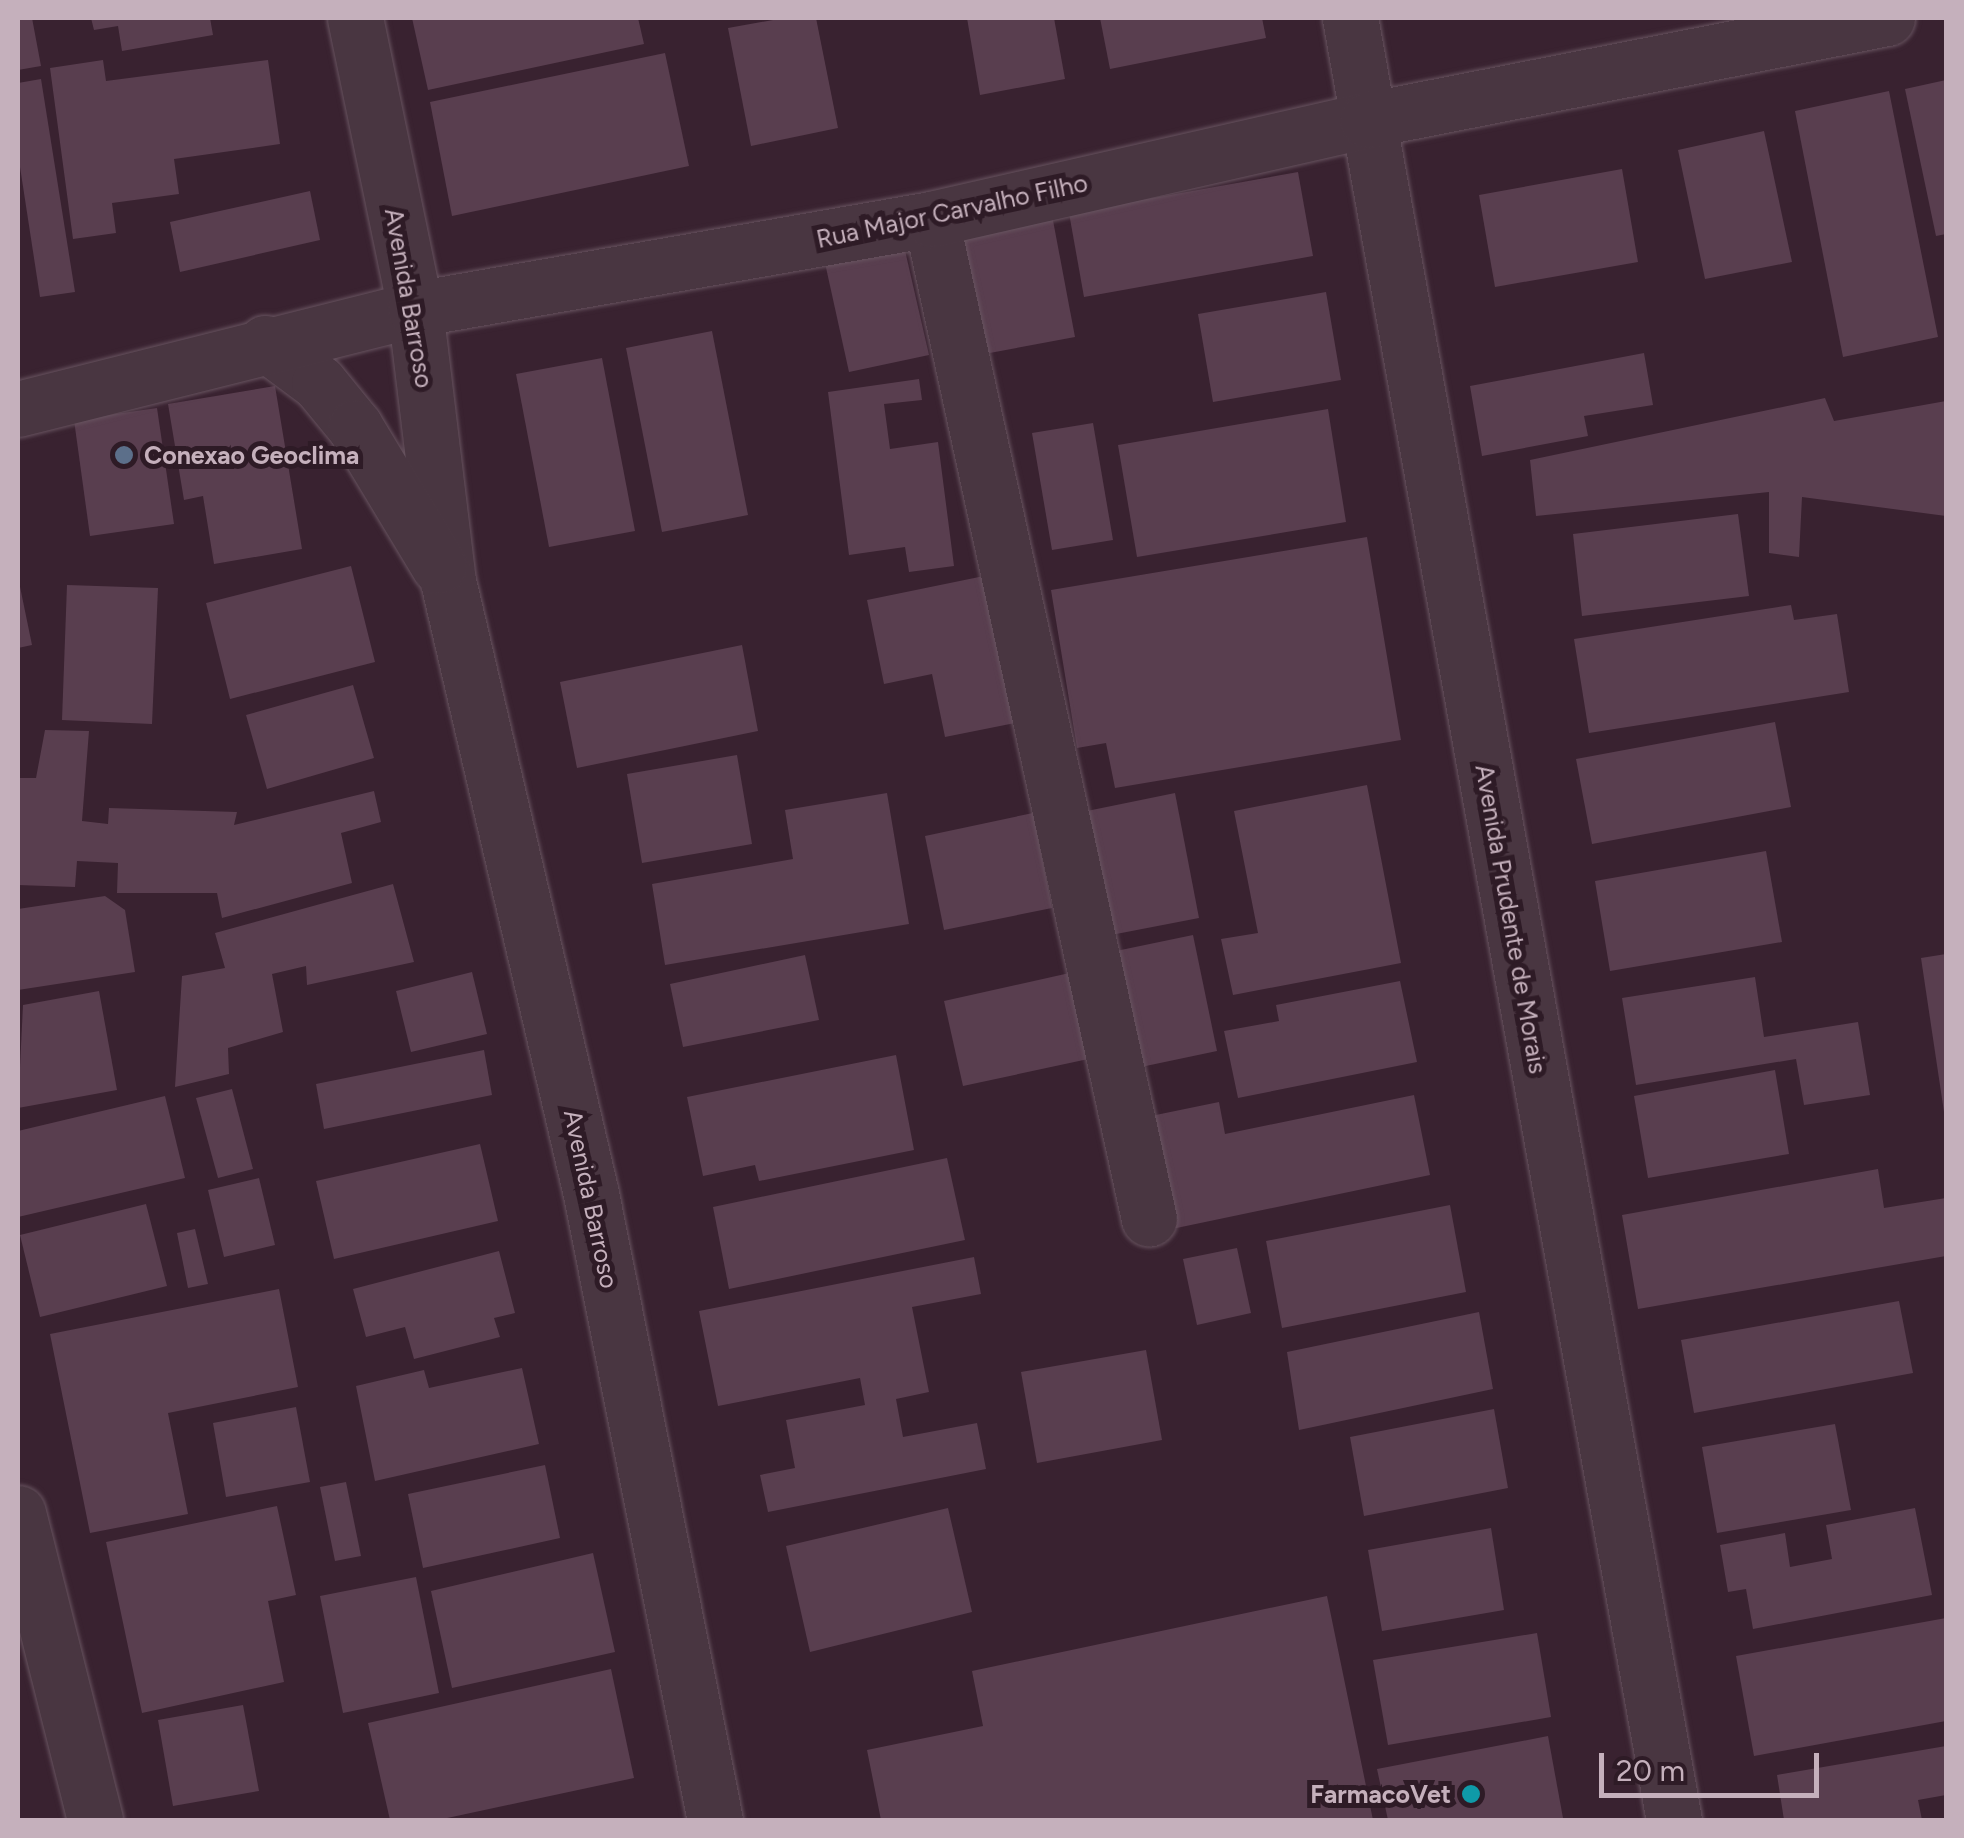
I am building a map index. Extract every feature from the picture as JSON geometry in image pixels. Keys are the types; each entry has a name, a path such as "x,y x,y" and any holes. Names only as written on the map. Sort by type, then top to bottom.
{"street":[{"name":"Avenida Barroso","path":"355,18 415,309 448,581 591,1194 714,1820"},
{"name":"Avenida Prudente de Morais","path":"1350,18 1674,1820"},
{"name":"Rua Major Carvalho Filho","path":"18,408 265,343 415,309 931,219 1367,120 1887,18"},
{"path":"931,219 1150,1219"},
{"name":"Avenida Barroso","path":"265,343 319,383 355,427 448,581"},
{"path":"18,1513 95,1820"}],"building":[{"path":"18,18 32,18 41,66 18,70"},
{"path":"91,18 210,18 213,35 122,51 118,26 94,30"},
{"path":"412,18 638,18 644,44 428,90"},
{"path":"784,18 816,18 838,128 751,146 728,28"},
{"path":"967,18 1054,18 1065,79 980,95"},
{"path":"1100,18 1262,18 1266,38 1110,69"},
{"path":"665,53 689,166 452,216 430,102"},
{"path":"103,60 106,81 268,60 280,144 174,159 179,194 112,203 116,233 73,239 50,68"},
{"path":"41,79 75,292 40,297 18,154 18,83"},
{"path":"1946,80 1946,234 1936,236 1905,89"},
{"path":"1889,91 1938,337 1843,357 1795,111"},
{"path":"1764,131 1792,262 1705,279 1678,150"},
{"path":"1622,169 1638,262 1495,287 1479,195"},
{"path":"1298,172 1313,256 1084,297 1069,213"},
{"path":"310,191 320,240 180,272 170,222"},
{"path":"1052,215 1075,337 979,355 956,234"},
{"path":"904,246 929,355 849,372 825,263"},
{"path":"1326,292 1341,380 1213,402 1198,314"},
{"path":"712,331 748,515 662,532 626,348"},
{"path":"1644,353 1653,405 1584,416 1588,436 1482,456 1470,386"},
{"path":"602,358 635,531 549,547 516,374"},
{"path":"919,379 922,400 884,404 890,449 938,442 954,566 909,572 905,547 849,555 828,392"},
{"path":"275,386 302,549 214,564 203,496 184,500 168,404"},
{"path":"1825,398 1834,421 1946,401 1946,516 1802,497 1799,557 1769,553 1769,492 1536,516 1530,460"},
{"path":"157,408 174,524 90,536 74,420"},
{"path":"1328,409 1346,522 1137,557 1118,445"},
{"path":"1093,423 1113,540 1052,550 1032,433"},
{"path":"1738,514 1749,596 1582,616 1573,534"},
{"path":"1367,537 1401,740 1115,788 1106,743 1077,748 1051,590"},
{"path":"351,566 375,662 230,699 206,603"},
{"path":"984,576 1015,723 945,737 932,674 884,684 867,600"},
{"path":"18,577 32,645 18,648"},
{"path":"67,585 158,588 152,724 62,720"},
{"path":"1791,605 1794,620 1837,614 1849,692 1589,733 1574,639"},
{"path":"742,645 758,731 577,768 560,682"},
{"path":"353,685 374,758 267,789 246,715"},
{"path":"1775,722 1791,807 1592,844 1576,759"},
{"path":"45,730 89,731 82,821 108,824 109,808 237,812 234,825 374,791 381,822 341,833 352,883 222,918 217,893 117,893 118,863 77,861 75,887 18,885 18,778 36,778"},
{"path":"737,755 752,844 642,863 627,774"},
{"path":"1367,785 1401,963 1233,995 1221,939 1258,933 1234,811"},
{"path":"887,793 909,924 665,965 652,884 793,859 785,810"},
{"path":"1175,793 1199,918 1111,935 1087,811"},
{"path":"1033,813 1052,908 944,930 925,836"},
{"path":"1766,851 1782,942 1610,971 1595,881"},
{"path":"393,884 414,962 307,985 306,966 272,974 283,1032 228,1048 229,1074 175,1087 182,976 225,968 215,933"},
{"path":"105,896 125,910 135,972 18,990 18,909"},
{"path":"1193,935 1217,1051 1141,1067 1116,951"},
{"path":"1946,954 1946,1112 1944,1112 1921,958"},
{"path":"805,955 819,1020 683,1047 670,984"},
{"path":"472,972 487,1034 411,1052 396,991"},
{"path":"1074,972 1093,1058 963,1086 944,1001"},
{"path":"1755,977 1764,1037 1858,1022 1870,1095 1804,1105 1796,1059 1636,1085 1622,998"},
{"path":"1400,981 1417,1062 1238,1098 1224,1031 1279,1021 1276,1005"},
{"path":"99,991 117,1090 18,1108 23,1005"},
{"path":"484,1050 492,1095 324,1129 316,1084"},
{"path":"896,1055 914,1150 759,1181 755,1165 703,1176 687,1097"},
{"path":"1775,1070 1789,1154 1648,1178 1634,1096"},
{"path":"232,1089 253,1169 218,1178 196,1098"},
{"path":"1414,1095 1430,1175 1167,1230 1146,1117 1219,1102 1225,1134"},
{"path":"165,1096 185,1178 18,1217 18,1131"},
{"path":"480,1144 498,1221 334,1259 316,1181"},
{"path":"947,1158 965,1240 729,1289 713,1207"},
{"path":"1878,1169 1884,1208 1946,1198 1946,1256 1638,1309 1622,1215"},
{"path":"259,1178 275,1245 224,1257 208,1190"},
{"path":"146,1204 167,1286 40,1317 20,1235"},
{"path":"1450,1205 1466,1292 1282,1328 1266,1241"},
{"path":"195,1229 208,1284 188,1288 177,1233"},
{"path":"1237,1248 1251,1313 1197,1325 1183,1259"},
{"path":"499,1251 515,1313 494,1318 500,1337 414,1359 405,1327 366,1337 353,1289"},
{"path":"974,1257 981,1294 912,1307 929,1392 896,1399 903,1437 977,1423 986,1469 768,1512 760,1475 795,1468 786,1420 865,1405 860,1378 718,1406 699,1311"},
{"path":"279,1289 298,1387 168,1413 188,1514 90,1533 50,1334"},
{"path":"1899,1301 1913,1373 1694,1413 1681,1340"},
{"path":"1479,1312 1493,1389 1299,1430 1287,1352"},
{"path":"1146,1350 1162,1440 1037,1463 1021,1372"},
{"path":"522,1368 539,1444 375,1481 356,1386 424,1370 429,1388"},
{"path":"296,1407 310,1482 226,1497 213,1423"},
{"path":"1494,1409 1508,1488 1364,1516 1350,1437"},
{"path":"1835,1424 1851,1510 1717,1533 1702,1447"},
{"path":"545,1465 560,1538 423,1568 408,1494"},
{"path":"346,1482 361,1556 335,1561 320,1487"},
{"path":"277,1506 296,1595 268,1601 284,1682 142,1713 106,1542"},
{"path":"948,1508 972,1612 810,1652 786,1546"},
{"path":"1915,1508 1932,1595 1753,1629 1746,1589 1728,1592 1720,1545 1785,1533 1790,1567 1832,1559 1826,1525"},
{"path":"1491,1528 1504,1610 1382,1631 1368,1550"},
{"path":"593,1553 615,1652 452,1688 431,1591"},
{"path":"416,1577 439,1693 343,1713 320,1596"},
{"path":"1327,1596 1373,1820 881,1820 867,1750 983,1726 972,1671"},
{"path":"1946,1618 1946,1721 1754,1756 1736,1656"},
{"path":"1537,1633 1551,1717 1388,1745 1373,1660"},
{"path":"611,1669 634,1778 438,1820 390,1820 368,1723"},
{"path":"243,1705 259,1791 173,1806 158,1720"},
{"name":"FarmacoVet","path":"1548,1736 1563,1818 1388,1820 1377,1769"},
{"path":"1946,1746 1946,1795 1918,1800 1922,1820 1784,1820 1777,1775"}],"place":[{"name":"Conexao Geoclima","path":"124,455"},
{"name":"FarmacoVet","path":"1471,1794"}]}
